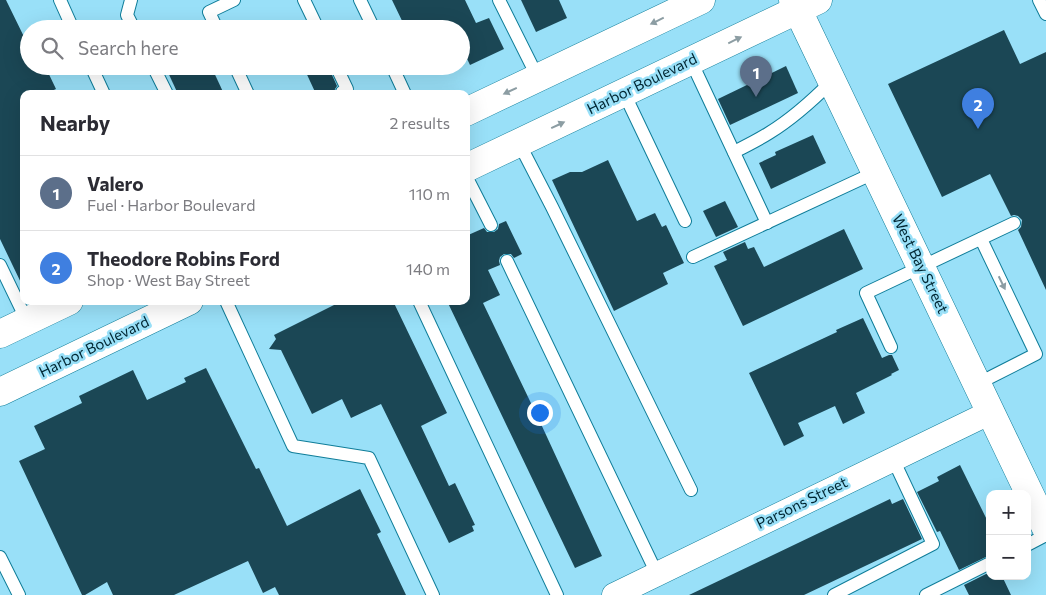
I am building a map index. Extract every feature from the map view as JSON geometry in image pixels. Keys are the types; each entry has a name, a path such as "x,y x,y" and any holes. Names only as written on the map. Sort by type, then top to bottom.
{"main road":[{"path":"470,110 701,0"},
{"name":"Harbor Boulevard","path":"470,166 691,61 803,3"},
{"name":"West Bay Street","path":"803,3 832,81 1046,528"},
{"path":"0,334 61,305"},
{"name":"Harbor Boulevard","path":"0,392 181,305"}],"street":[{"name":"Parsons Street","path":"614,595 990,412"}],"lane":[{"path":"60,0 69,20"},
{"path":"130,20 127,15 131,0"},
{"path":"213,20 209,12 234,0"},
{"path":"304,0 314,20"},
{"path":"360,0 370,20"},
{"path":"499,0 538,78"},
{"path":"1039,0 1046,14"},
{"path":"691,61 768,223"},
{"path":"95,75 102,90"},
{"path":"157,75 164,90"},
{"path":"239,75 246,90"},
{"path":"340,75 347,89 345,90"},
{"path":"396,75 403,90"},
{"path":"734,152 769,133 812,101 832,81"},
{"path":"624,93 685,222"},
{"path":"519,143 691,490"},
{"path":"694,258 876,172"},
{"path":"470,184 491,225"},
{"path":"891,347 866,293 1014,223"},
{"path":"977,384 1036,354 981,239"},
{"path":"507,261 657,574"},
{"path":"0,265 27,321"},
{"path":"228,305 293,446 369,458 433,595"},
{"path":"421,305 556,595"},
{"path":"834,595 933,544 893,459"},
{"path":"1031,543 1046,535"},
{"path":"0,557 19,595"},
{"path":"926,595 986,565"}],"building":[{"path":"0,0 6,0 20,29 20,75 49,75 56,89 20,90 20,281 0,239"},
{"path":"392,0 465,0 476,23 489,18 504,49 470,65 470,20 402,20"},
{"path":"521,0 559,0 567,18 536,32"},
{"path":"1004,30 1020,64 1046,52 1046,290 1018,230 1021,227 1022,220 1018,216 1011,216 990,174 942,197 888,84"},
{"path":"786,66 798,93 730,125 718,99"},
{"path":"169,75 215,75 222,90 176,90"},
{"path":"307,75 332,75 337,86 335,90 314,90"},
{"path":"813,135 826,163 771,189 759,163 776,155 775,152"},
{"path":"608,160 637,221 655,213 662,227 666,225 684,263 663,273 668,284 614,311 552,180 570,172 582,172"},
{"path":"725,201 738,227 716,237 703,211"},
{"path":"506,221 522,254 514,258 511,254 504,254 500,257 500,265 488,270 500,295 483,303 602,556 575,568 449,305 470,305 470,234 484,228 487,232 494,232 498,229 499,224"},
{"path":"844,229 863,269 743,326 714,266 727,260 723,252 745,242 748,249 754,247 764,267"},
{"path":"334,305 395,305 447,413 421,426 449,486 455,483 475,525 472,526 474,531 449,543 381,404 351,418 342,399 312,414 281,350 269,349 276,339 274,335"},
{"path":"863,318 882,358 892,355 899,370 856,393 865,413 843,424 835,406 798,423 804,436 784,446 749,373"},
{"path":"206,368 256,469 259,468 287,526 360,489 381,532 377,534 406,595 279,595 275,587 263,593 248,561 174,595 113,595 107,582 82,595 19,461 45,449 34,426 82,403 79,396 133,370 147,400 186,382 184,378"},
{"path":"960,465 986,518 986,557 959,570 940,531 937,532 917,492 939,481 937,477"},
{"path":"890,499 892,504 903,499 922,539 804,595 689,595"},
{"path":"986,574 986,580 1004,580 1011,595 969,595 964,585"}],"place":[{"name":"Valero","path":"756,97"},
{"name":"Theodore Robins Ford","path":"978,129"}]}
